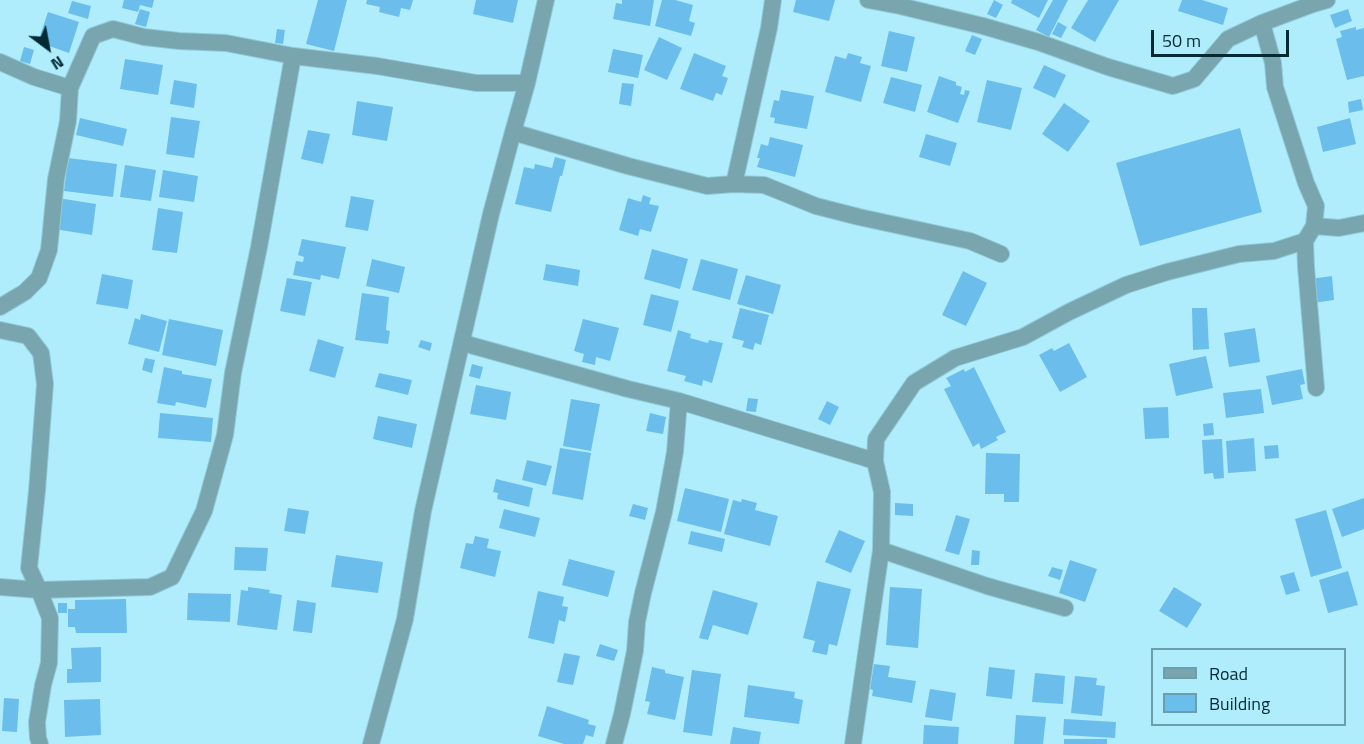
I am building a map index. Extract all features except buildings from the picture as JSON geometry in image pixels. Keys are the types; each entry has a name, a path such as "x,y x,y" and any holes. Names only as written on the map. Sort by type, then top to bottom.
{"street":[{"path":"371,744 405,619 423,510 491,214 528,83 546,0"},
{"path":"735,184 773,0"},
{"path":"868,0 983,26 1173,86 1194,79 1228,39 1262,23 1327,0"},
{"path":"1262,23 1272,63 1275,87 1306,183 1316,206 1314,226 1305,241 1316,388"},
{"path":"0,307 24,292 39,278 49,249 56,179 68,121 70,88 93,36 113,29 144,37 226,43 293,56 378,66 476,83 528,83"},
{"path":"0,586 39,590 150,587 172,577 204,512 225,435 233,373 259,247 293,56"},
{"path":"0,62 34,77 70,88"},
{"path":"513,132 706,186 764,185 816,206 970,241 1001,254"},
{"path":"1314,226 1339,228 1364,223"},
{"path":"853,744 880,550 882,492 875,461 876,439 914,383 955,357 1023,337 1126,285 1239,254 1274,251 1305,241"},
{"path":"0,330 28,336 41,353 45,384 37,491 28,568 50,618 49,663 37,722 40,744"},
{"path":"463,343 679,401 875,461"},
{"path":"614,744 633,662 643,593 675,452 679,401"},
{"path":"880,550 987,586 1065,608"}]}
